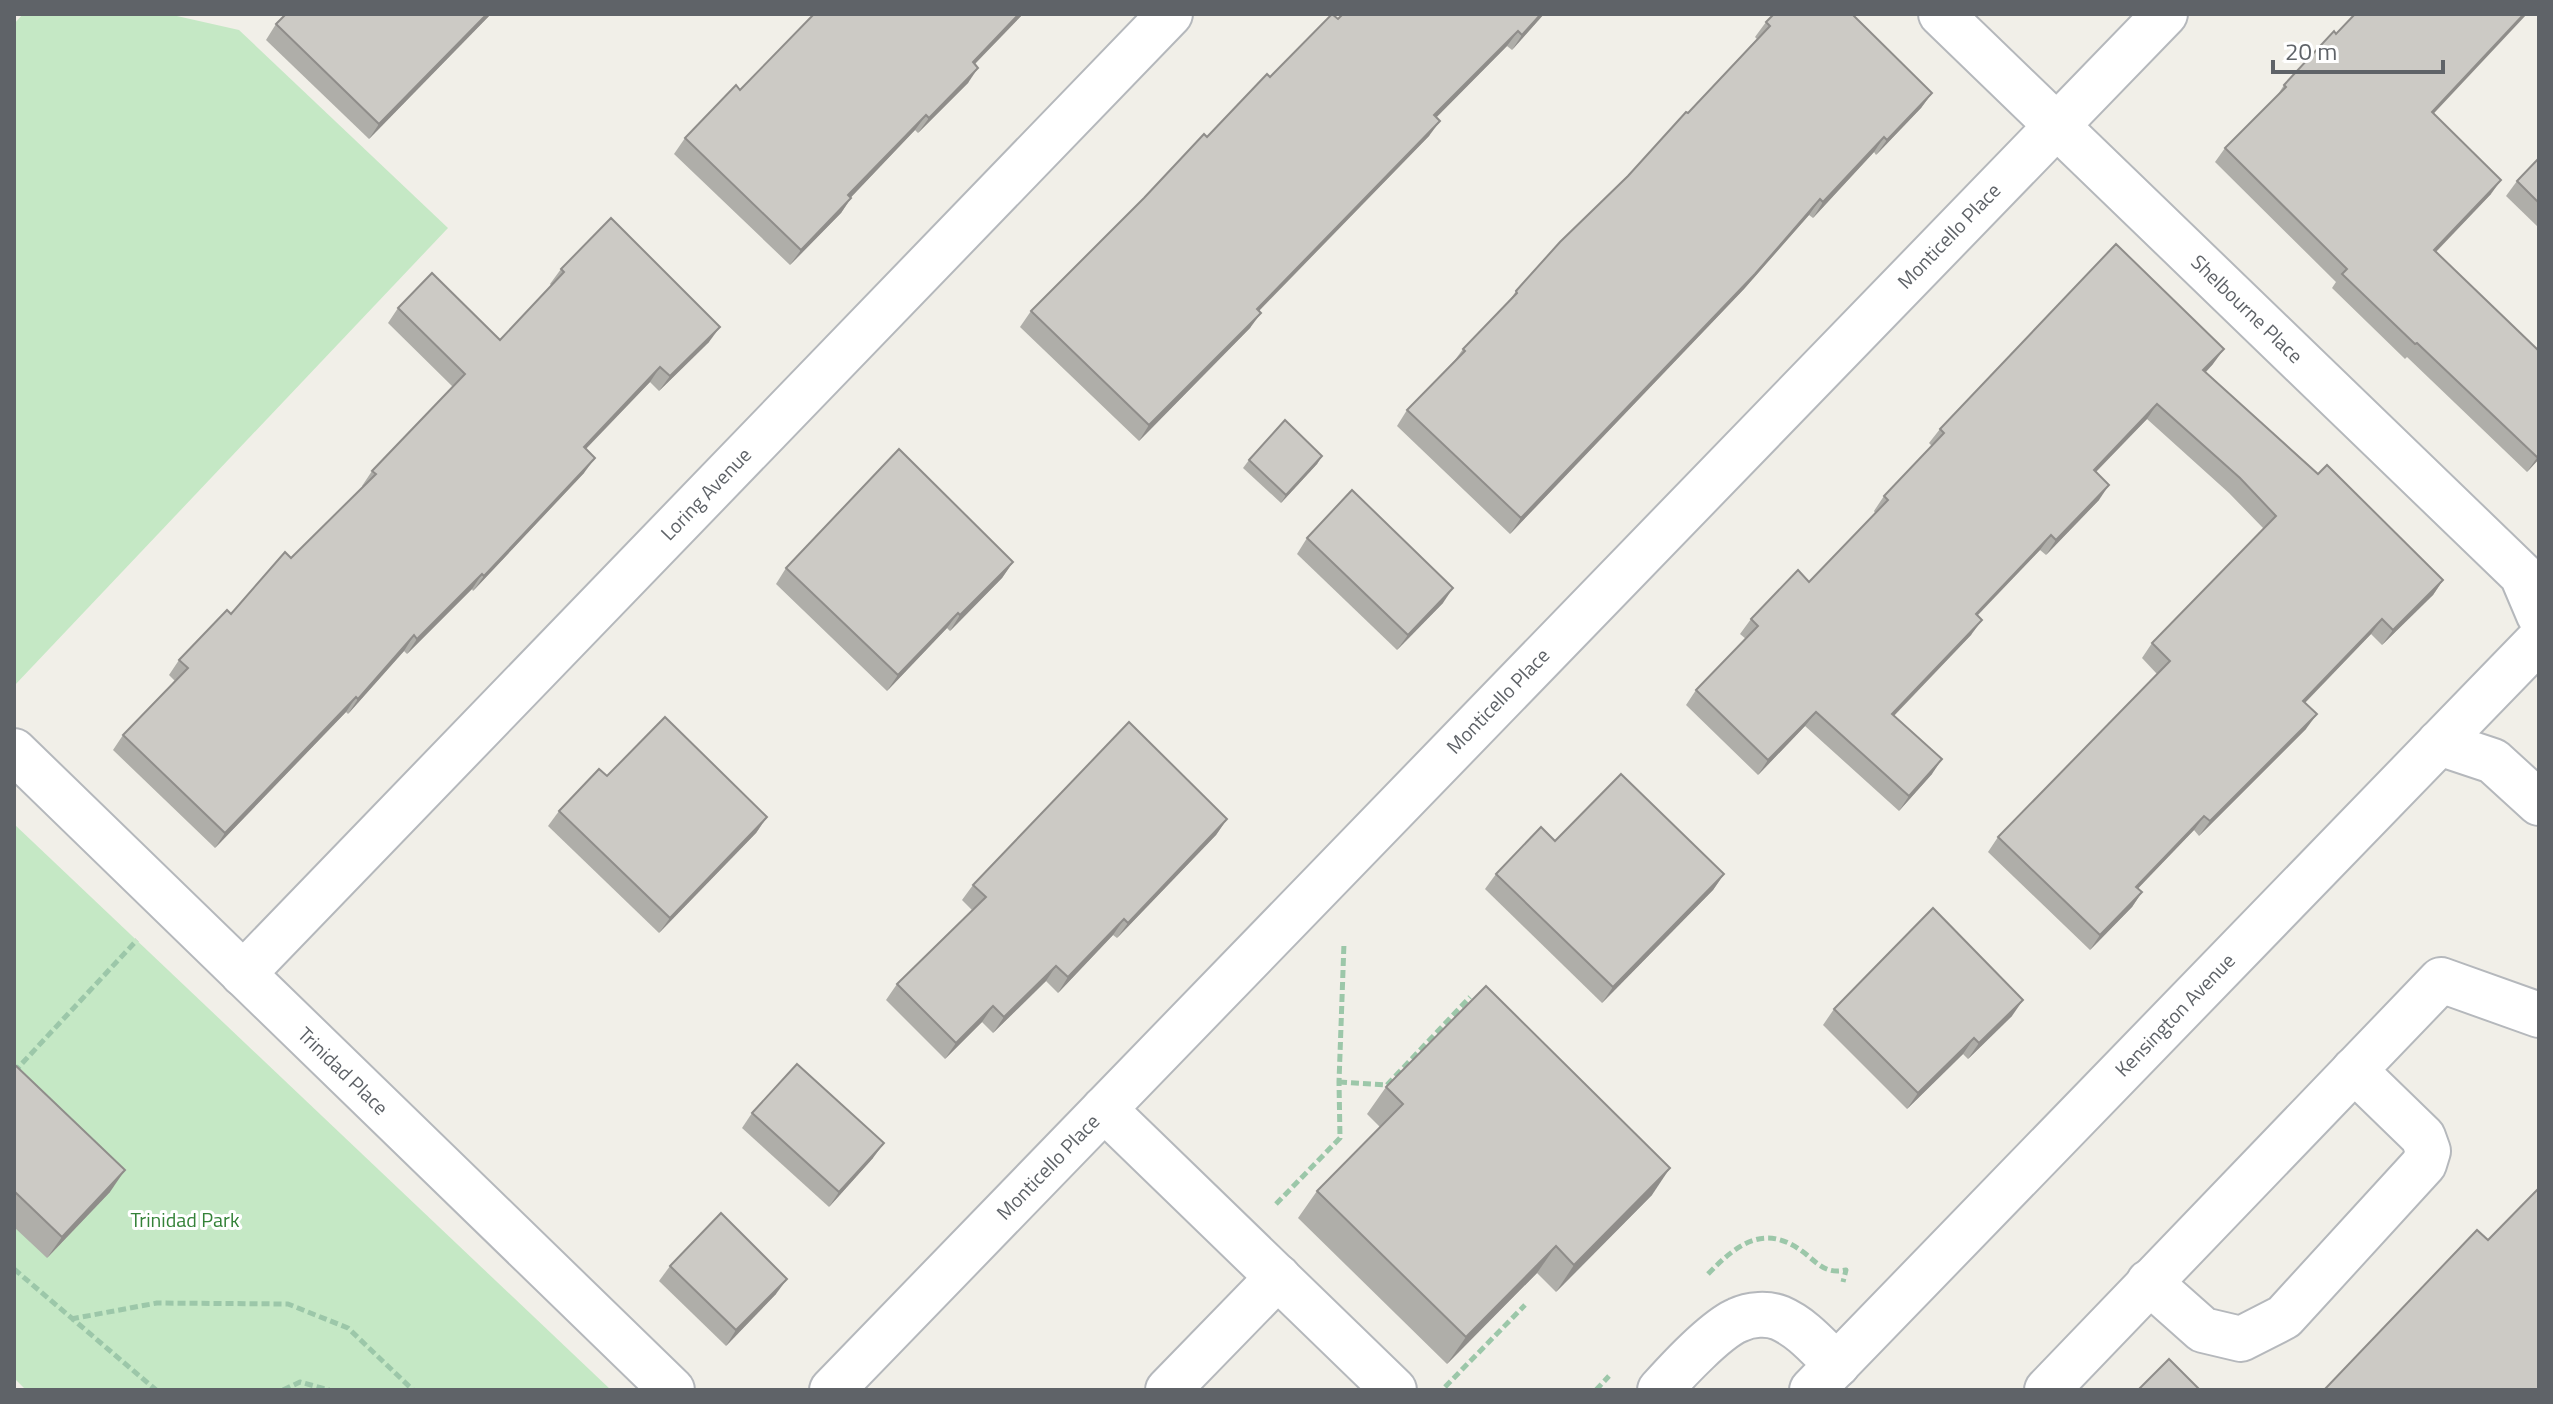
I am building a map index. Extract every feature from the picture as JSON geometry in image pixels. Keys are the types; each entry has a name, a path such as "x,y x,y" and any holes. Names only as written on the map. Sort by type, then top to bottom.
{"street":[{"name":"Loring Avenue","path":"243,974 1170,14"},
{"name":"Shelbourne Place","path":"1941,14 2522,575 2539,615"},
{"name":"Monticello Place","path":"832,1390 2165,14"},
{"name":"Kensington Avenue","path":"1824,1378 2539,640"},
{"path":"2439,743 2493,761 2539,803"},
{"name":"Trinidad Place","path":"14,751 672,1390"},
{"path":"2047,1390 2441,980 2539,1015"},
{"path":"2149,1282 2203,1330 2241,1339 2284,1317 2424,1164 2428,1151 2423,1137 2354,1070"},
{"path":"1104,1109 1278,1277 1379,1385"},
{"path":"1168,1390 1278,1277"},
{"path":"1660,1390 1716,1335 1738,1320 1760,1315 1778,1317 1800,1329 1824,1378"}],"path":[{"path":"14,1072 145,931"},
{"path":"1266,1214 1340,1138 1344,943"},
{"path":"1339,1082 1387,1085 1470,997"},
{"path":"14,1269 156,1390"},
{"path":"71,1319 157,1303 288,1304 348,1328 413,1390"},
{"path":"1442,1390 1525,1305"},
{"path":"283,1390 300,1382 329,1390"}],"green space":[{"path":"23,14 168,14 239,30 448,228 14,686 14,24"},
{"name":"Trinidad Park","path":"14,824 611,1390 26,1390 14,1378"}],"building":[{"path":"286,14 487,14 379,124 276,24"},
{"path":"814,14 1019,14 973,62 978,68 929,118 926,115 848,195 851,198 801,250 685,138 736,85 740,90"},
{"path":"1332,14 1338,19 1343,14 1541,14 1522,35 1518,31 1434,115 1440,121 1257,309 1261,313 1149,425 1031,311 1204,134 1207,137 1267,74 1270,77"},
{"path":"1774,14 1852,14 1932,93 1887,140 1884,137 1823,202 1820,199 1755,274 1521,518 1407,410 1465,351 1463,349 1560,242 1628,176 1770,26 1766,22"},
{"path":"2355,14 2524,14 2432,112 2501,180 2434,250 2539,351 2537,457 2342,274 2347,269 2225,148 2286,87 2284,85 2334,31 2336,34"},
{"path":"2539,158 2539,203 2517,181"},
{"path":"611,218 720,327 670,376 660,367 584,447 595,458 484,576 482,574 417,639 414,635 358,699 356,697 225,833 123,735 188,668 179,660 227,610 231,614 285,552 291,558 376,474 372,471 465,374 398,308 432,273 500,340 564,272 561,269"},
{"path":"2116,244 2224,349 2203,370 2318,474 2327,465 2443,580 2393,630 2382,619 2303,701 2317,714 2210,821 2204,816 2136,887 2142,892 2100,935 1998,837 2170,661 2152,643 2276,516 2240,478 2157,404 2094,470 2109,485 2056,540 2051,535 1976,614 1982,620 1892,714 1942,759 1909,796 1816,712 1768,760 1696,690 1758,626 1751,619 1798,570 1809,582 1888,500 1884,496 1944,433 1940,429"},
{"path":"1285,420 1322,456 1286,495 1249,460"},
{"path":"899,449 1013,562 898,675 786,568"},
{"path":"1352,490 1453,588 1408,635 1307,538"},
{"path":"665,717 767,817 670,918 559,811 599,769 607,776"},
{"path":"1129,722 1227,819 1128,923 1124,919 1068,977 1056,966 1004,1017 993,1006 956,1043 897,984 986,897 973,885"},
{"path":"1621,774 1724,874 1613,987 1496,874 1541,827 1555,841"},
{"path":"1933,908 2023,1000 1979,1043 1974,1038 1918,1093 1834,1009"},
{"path":"1486,986 1670,1168 1574,1265 1556,1246 1466,1337 1317,1191 1403,1104 1386,1087"},
{"path":"14,1064 125,1170 62,1237 14,1191"},
{"path":"797,1064 884,1143 839,1192 752,1113"},
{"path":"2539,1188 2539,1390 2324,1390 2477,1230 2488,1240"},
{"path":"721,1213 787,1279 736,1330 670,1266"},
{"path":"2169,1359 2200,1390 2138,1390"}]}
